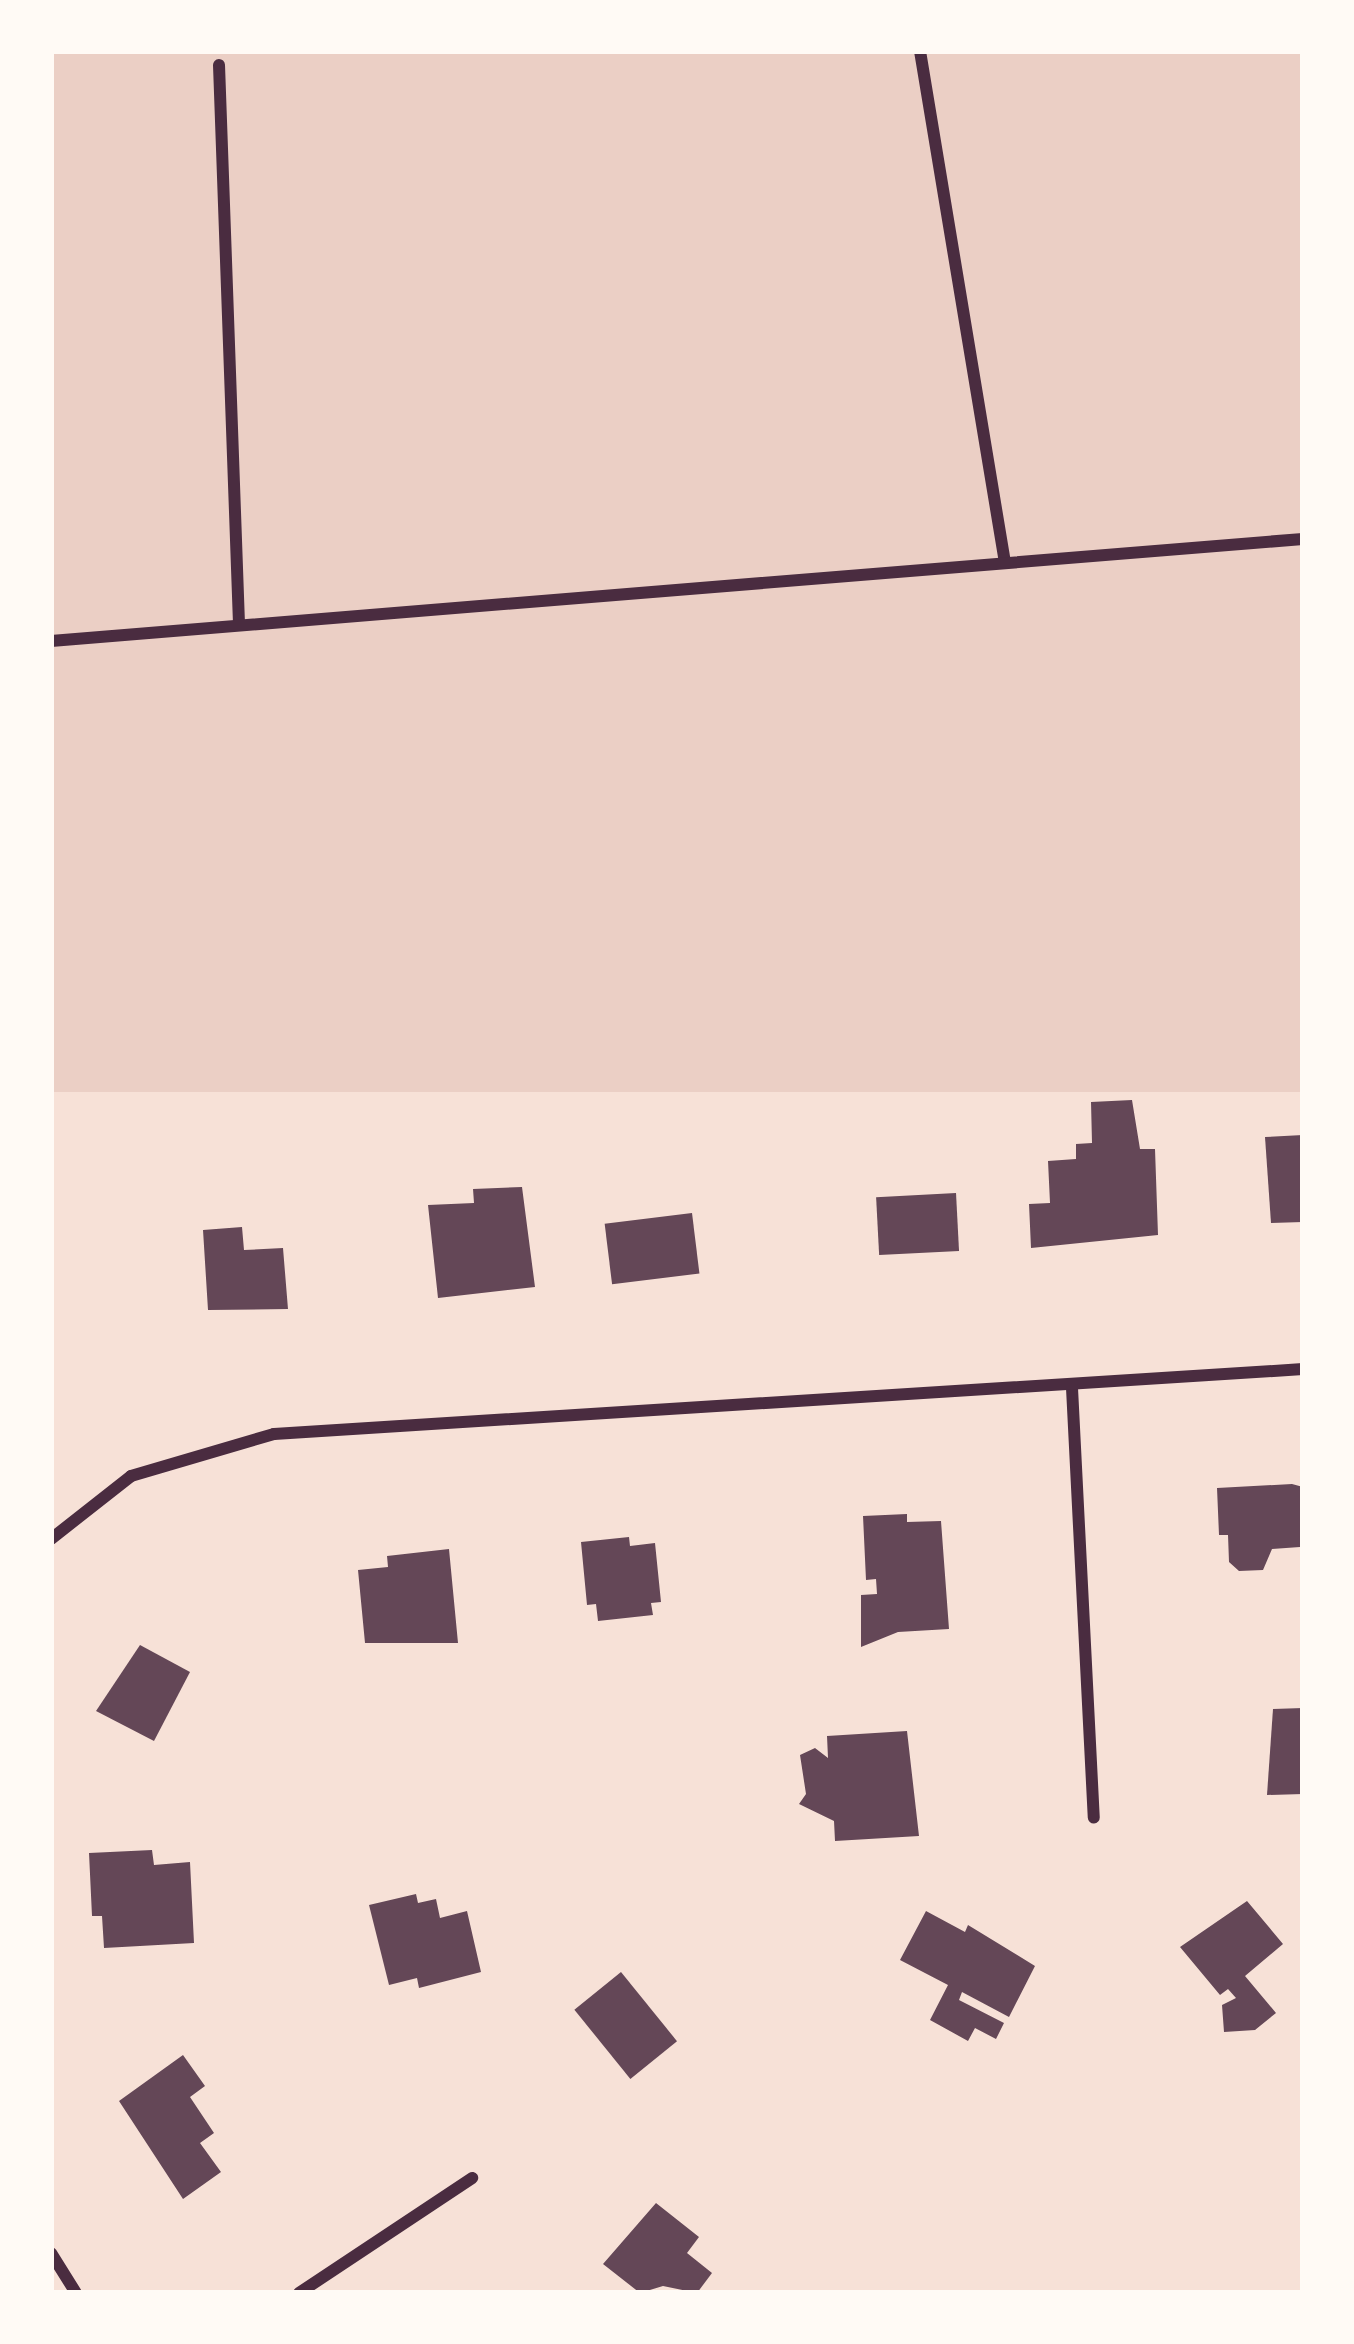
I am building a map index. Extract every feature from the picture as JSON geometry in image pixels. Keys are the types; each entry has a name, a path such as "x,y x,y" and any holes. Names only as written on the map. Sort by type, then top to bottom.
{"street":[{"path":"920,51 1005,563"},
{"path":"219,65 239,625"},
{"path":"51,641 1303,539"},
{"path":"51,1538 131,1476 274,1434 1072,1388 1303,1370"},
{"path":"1072,1388 1094,1817"},
{"path":"299,2293 472,2178"},
{"path":"51,2253 76,2293"}],"shaded area":[{"path":"51,51 1303,51 1303,1092 51,1092"}],"building":[{"path":"1132,1100 1140,1149 1155,1149 1158,1235 1031,1248 1029,1204 1050,1203 1048,1161 1076,1159 1076,1144 1092,1143 1091,1102"},
{"path":"1303,1135 1303,1222 1271,1223 1265,1137"},
{"path":"522,1187 535,1287 438,1298 428,1205 474,1203 473,1189"},
{"path":"956,1193 959,1251 879,1255 876,1197"},
{"path":"692,1213 699,1274 612,1284 605,1224"},
{"path":"242,1227 244,1250 283,1248 288,1309 208,1310 203,1230"},
{"path":"1303,1487 1300,1547 1272,1549 1263,1570 1239,1571 1229,1562 1228,1535 1219,1535 1217,1488"},
{"path":"907,1514 907,1522 941,1521 949,1629 898,1632 861,1647 861,1595 877,1594 876,1579 866,1580 863,1516"},
{"path":"629,1537 630,1546 655,1543 661,1602 651,1603 653,1615 598,1621 596,1604 587,1605 581,1542"},
{"path":"449,1549 458,1643 365,1643 358,1570 388,1567 387,1556"},
{"path":"140,1645 190,1672 154,1741 96,1711"},
{"path":"1303,1708 1303,1794 1267,1795 1273,1709"},
{"path":"907,1731 919,1836 835,1841 834,1821 799,1804 806,1794 800,1755 815,1748 828,1758 827,1736"},
{"path":"152,1850 154,1865 190,1862 194,1943 104,1948 102,1916 92,1916 89,1853"},
{"path":"416,1894 418,1903 436,1899 440,1918 467,1911 481,1972 419,1988 417,1978 389,1985 369,1905"},
{"path":"1247,1901 1283,1944 1245,1976 1276,2013 1255,2030 1224,2032 1222,2005 1236,1998 1228,1989 1220,1995 1180,1947"},
{"path":"926,1911 965,1932 968,1925 1035,1966 1009,2017 962,1992 959,2000 1004,2023 996,2039 975,2028 968,2041 930,2020 948,1985 900,1960"},
{"path":"621,1972 677,2041 630,2079 574,2010"},
{"path":"183,2055 205,2086 190,2097 214,2133 200,2143 221,2172 183,2199 119,2101"},
{"path":"656,2203 699,2237 687,2253 712,2273 697,2293 663,2286 640,2293 603,2264"}]}
